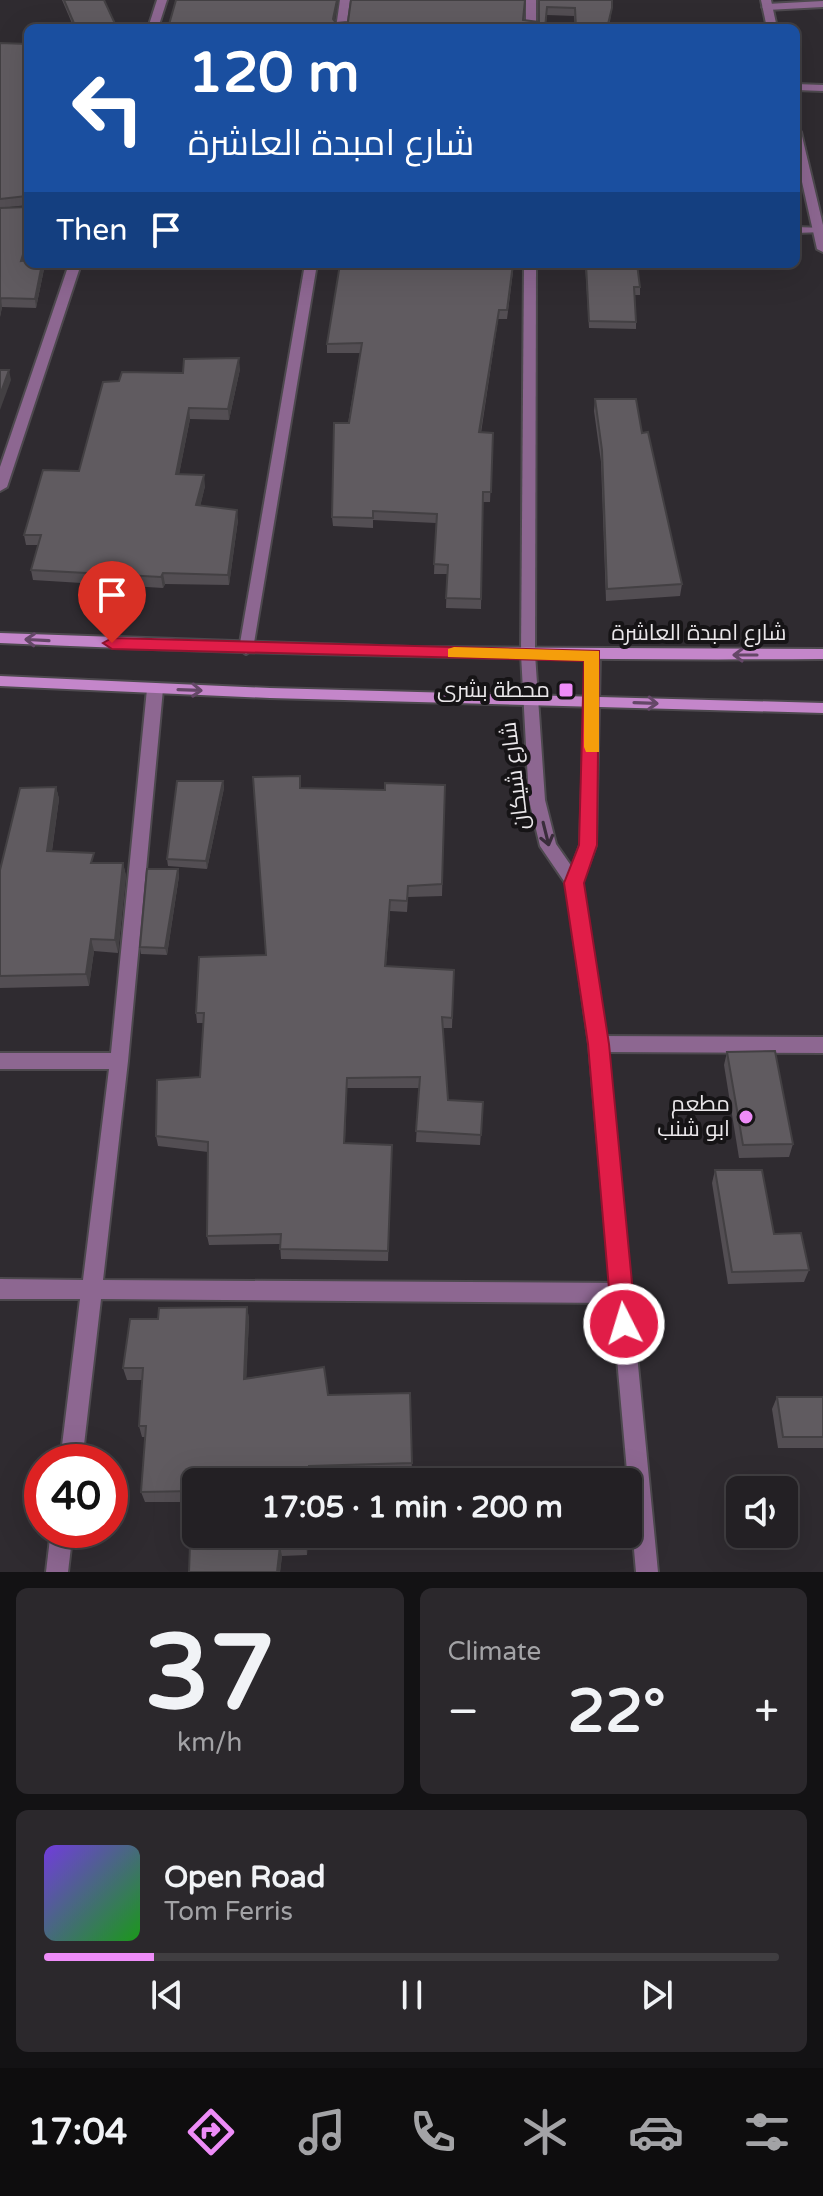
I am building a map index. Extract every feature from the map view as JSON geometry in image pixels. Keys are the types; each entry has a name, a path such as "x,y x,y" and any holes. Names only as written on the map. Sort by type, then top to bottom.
{"main road":[{"name":"شارع امبدة العاشرة","path":"0,638 246,649 593,655 823,654"},
{"path":"0,681 155,689 823,708"}],"street":[{"path":"154,24 162,0"},
{"path":"342,24 345,0"},
{"path":"531,0 531,24"},
{"path":"771,24 766,4 823,4"},
{"path":"800,87 823,88"},
{"path":"800,149 823,249"},
{"path":"800,230 819,230"},
{"path":"0,487 74,268"},
{"path":"246,649 310,268"},
{"name":"شارع شيكان","path":"530,268 528,654 537,800 548,846 574,883 598,1044 647,1572"},
{"name":"شارع شيكان","path":"574,883 588,845 593,655"},
{"path":"73,1444 119,1061 155,689"},
{"path":"598,1044 823,1045"},
{"path":"0,1061 119,1061"},
{"path":"0,1289 621,1293"},
{"path":"57,1572 60,1548"}],"building":[{"path":"64,0 104,0 115,24 74,24"},
{"path":"176,0 337,0 333,19 336,23 348,22 351,0 525,0 523,20 539,22 539,0 612,0 608,24 576,24 575,8 547,7 545,24 169,24"},
{"path":"0,43 24,44 24,196 0,199"},
{"path":"24,207 24,251 21,261 24,261 24,268 41,268 35,299 1,298 0,301 0,208"},
{"path":"339,268 512,268 507,310 499,310 479,432 493,433 491,492 483,492 481,599 446,598 448,565 434,564 437,514 373,511 373,518 332,517 334,423 349,423 362,343 327,344"},
{"path":"586,268 638,268 640,287 634,287 636,322 589,321"},
{"path":"239,358 228,409 189,408 176,474 204,475 196,505 237,510 228,575 163,573 161,577 31,570 41,535 24,535 43,470 79,471 103,382 119,381 122,372 183,373 184,359"},
{"path":"0,370 9,370 0,395"},
{"path":"595,399 636,399 642,433 648,432 682,584 607,589 602,450"},
{"path":"300,776 300,788 385,790 385,783 445,785 442,884 408,886 407,901 390,900 385,966 454,970 452,1018 442,1017 448,1100 483,1102 481,1135 416,1131 420,1077 347,1078 344,1143 392,1145 388,1251 280,1249 281,1234 207,1236 208,1142 156,1136 157,1080 200,1077 204,1013 196,1013 199,957 266,955 253,777"},
{"path":"177,781 223,781 206,861 167,859"},
{"path":"56,787 47,851 94,853 91,863 123,863 115,940 91,939 86,974 0,976 0,870 20,788"},
{"path":"147,869 178,869 165,948 140,947"},
{"path":"775,1051 793,1144 743,1145 727,1052"},
{"path":"715,1170 762,1170 774,1234 801,1233 809,1270 732,1272"},
{"path":"247,1307 244,1379 324,1367 328,1395 410,1393 412,1463 309,1468 182,1468 182,1491 141,1492 146,1426 139,1426 143,1368 123,1368 130,1319 158,1319 159,1308"},
{"path":"777,1397 823,1397 823,1437 783,1437"},
{"path":"190,1548 280,1548 277,1572 189,1572"}],"slow traffic":[{"path":"454,653 593,655 592,747"}],"place":[{"name":"محطة بشرى","path":"566,690"},
{"name":"مطعم ابو شنب","path":"746,1117"}],"route":[{"path":"112,643 246,649 593,655 588,845 574,883 598,1044 624,1324"}]}
